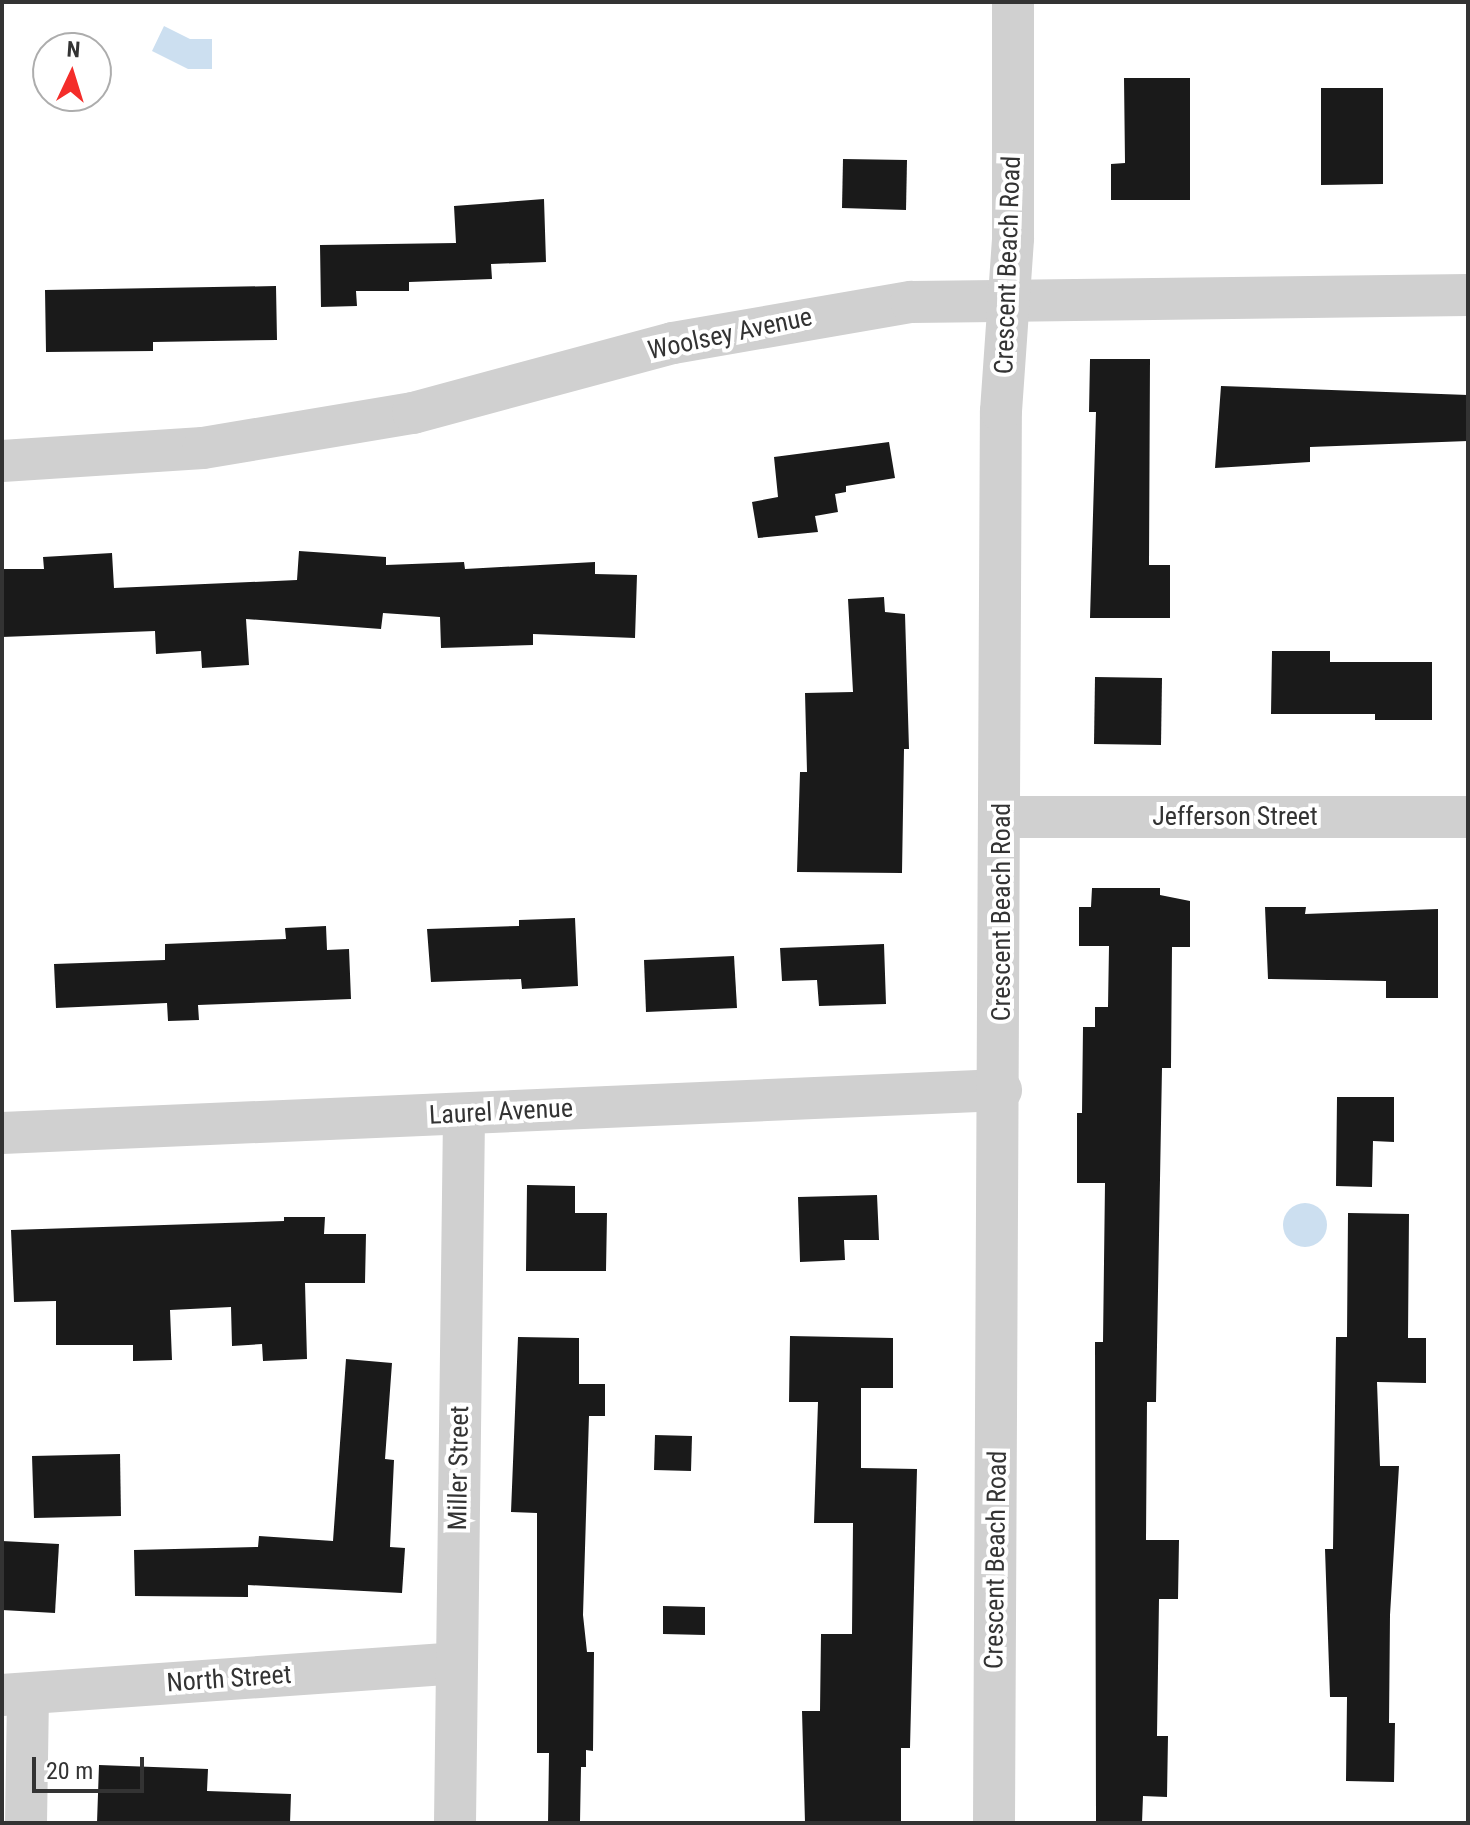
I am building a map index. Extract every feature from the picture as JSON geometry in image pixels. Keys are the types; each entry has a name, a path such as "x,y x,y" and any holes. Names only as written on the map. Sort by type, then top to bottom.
{"street":[{"name":"Crescent Beach Road","path":"994,1823 1001,1090 1001,411 1013,238 1013,2"},
{"name":"Woolsey Avenue","path":"2,461 203,448 413,413 765,324 911,302 1468,295"},
{"name":"Jefferson Street","path":"1002,817 1468,817"},
{"name":"Laurel Avenue","path":"2,1133 1001,1090"},
{"name":"Miller Street","path":"455,1823 464,1114"},
{"name":"North Street","path":"15,1694 456,1663"},
{"path":"15,1694 26,1823"}],"water":[{"path":"164,26 190,39 212,39 212,69 188,69 152,51"},
{"path":"1305,1203 1321,1209 1327,1225 1321,1241 1305,1247 1289,1241 1283,1225 1289,1209"}],"building":[{"path":"1124,78 1190,78 1190,200 1111,200 1111,164 1125,163"},
{"path":"1321,88 1383,88 1383,184 1321,185"},
{"path":"843,159 907,160 906,210 842,208"},
{"path":"544,199 546,262 491,264 492,279 409,282 409,291 356,291 357,306 321,307 320,245 456,243 454,206"},
{"path":"276,286 277,340 153,342 153,351 46,352 45,290"},
{"path":"1090,359 1150,359 1149,565 1170,565 1170,618 1090,618 1096,412 1089,412"},
{"path":"1221,386 1468,395 1468,441 1310,447 1310,462 1215,468"},
{"path":"889,442 895,478 846,486 846,492 835,494 838,512 815,516 818,532 758,538 752,502 778,497 774,457"},
{"path":"299,551 386,557 386,565 464,562 465,569 595,562 595,574 637,575 635,638 533,634 533,645 441,648 440,617 383,613 381,629 246,619 249,665 202,668 201,651 156,654 155,631 2,637 2,569 44,569 43,557 112,553 114,588 297,580"},
{"path":"884,597 885,612 905,614 909,749 904,749 902,873 797,872 800,772 807,772 805,693 853,692 848,599"},
{"path":"1272,651 1330,651 1330,662 1432,662 1432,720 1375,720 1375,714 1271,714"},
{"path":"1095,677 1162,678 1161,745 1094,744"},
{"path":"1092,888 1160,888 1160,895 1190,901 1190,947 1172,947 1171,1068 1162,1068 1156,1402 1147,1402 1146,1540 1179,1540 1178,1599 1159,1599 1157,1736 1168,1736 1167,1797 1143,1796 1142,1823 1096,1823 1095,1342 1103,1342 1105,1183 1077,1183 1077,1113 1082,1113 1083,1027 1095,1027 1095,1007 1108,1007 1109,946 1079,946 1079,907 1091,907"},
{"path":"1265,907 1306,907 1305,914 1438,909 1438,998 1386,998 1386,981 1268,979"},
{"path":"575,918 578,986 522,989 521,979 431,982 427,929 519,926 519,920"},
{"path":"326,926 327,950 349,949 351,999 198,1005 199,1020 168,1021 167,1003 56,1008 54,964 165,960 165,944 286,939 285,928"},
{"path":"884,944 886,1004 819,1006 817,980 782,981 780,948"},
{"path":"734,956 737,1008 646,1012 644,960"},
{"path":"1337,1097 1394,1097 1394,1142 1373,1141 1372,1187 1336,1186"},
{"path":"527,1185 575,1186 575,1213 607,1213 606,1271 526,1271"},
{"path":"877,1195 879,1240 844,1240 845,1260 800,1262 798,1197"},
{"path":"1348,1213 1409,1214 1408,1338 1426,1338 1426,1383 1377,1382 1380,1466 1399,1466 1390,1615 1389,1723 1395,1723 1394,1782 1346,1781 1347,1697 1330,1697 1325,1549 1333,1549 1336,1337 1347,1337"},
{"path":"284,1217 325,1217 324,1234 366,1234 365,1283 305,1283 307,1359 263,1361 262,1344 232,1346 231,1307 170,1310 172,1360 133,1361 133,1345 56,1345 56,1301 14,1302 11,1230 284,1221"},
{"path":"790,1336 893,1338 893,1388 861,1388 861,1468 917,1469 910,1748 901,1748 901,1823 805,1823 802,1711 820,1711 821,1634 852,1634 853,1523 814,1523 818,1402 789,1402"},
{"path":"518,1337 579,1338 579,1384 605,1384 605,1416 589,1416 583,1615 587,1652 594,1652 593,1751 586,1750 586,1767 581,1767 580,1823 548,1823 549,1753 537,1753 537,1513 511,1512"},
{"path":"346,1359 392,1363 385,1459 394,1460 390,1547 405,1548 402,1593 248,1585 248,1597 135,1596 134,1550 258,1547 259,1536 333,1541"},
{"path":"655,1435 692,1436 691,1471 654,1470"},
{"path":"120,1454 121,1516 34,1518 32,1456"},
{"path":"2,1541 59,1544 55,1613 2,1610"},
{"path":"663,1606 705,1607 705,1635 663,1634"},
{"path":"99,1765 208,1769 207,1791 291,1794 290,1823 97,1823"}]}
